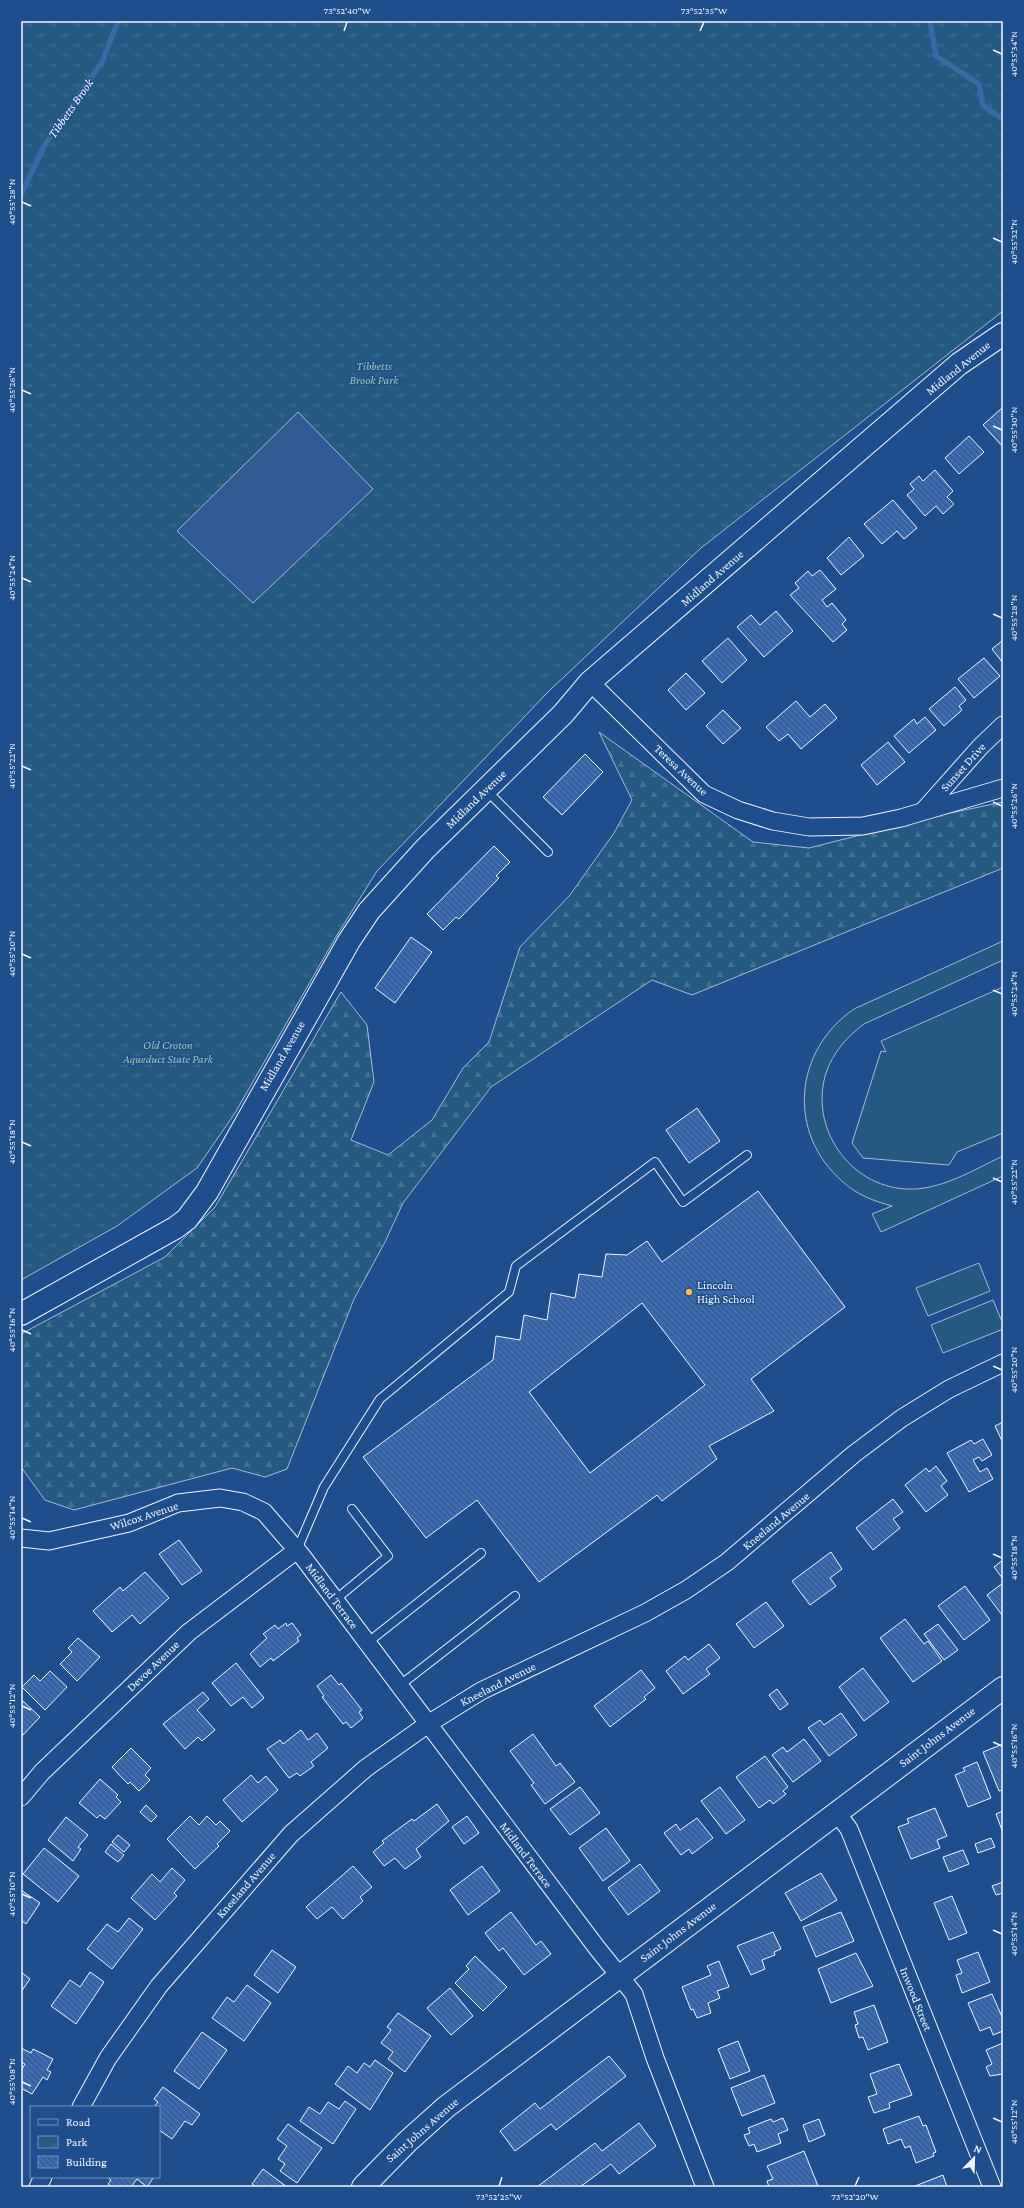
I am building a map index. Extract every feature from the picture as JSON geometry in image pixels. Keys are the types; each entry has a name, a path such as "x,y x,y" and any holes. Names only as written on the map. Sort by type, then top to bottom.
{"street":[{"name":"Midland Avenue","path":"21,1314 175,1228 186,1219 207,1192 226,1161 256,1102 353,935 369,911 425,850 562,714 590,682 959,364 1003,334"},
{"name":"Teresa Avenue","path":"590,682 704,794 738,810 787,824 840,828 890,821 1003,788"},
{"name":"Sunset Drive","path":"924,811 981,746 1003,725"},
{"name":"Kneeland Avenue","path":"82,2106 108,2058 159,1986 291,1834 366,1768 428,1724 481,1691 645,1613 686,1590 727,1562 854,1454 902,1418 948,1389 1003,1363"},
{"name":"Wilcox Avenue","path":"21,1538 49,1541 129,1523 178,1503 220,1498 243,1502 264,1512 297,1550"},
{"name":"Midland Terrace","path":"297,1550 619,1977 634,1994 655,2058 705,2187"},
{"name":"Devoe Avenue","path":"21,1797 42,1772 189,1632 297,1550"},
{"name":"Saint Johns Avenue","path":"363,2187 434,2117 1003,1688"},
{"name":"Inwood Street","path":"837,1813 849,1829 992,2187"},
{"path":"38,2187 42,2178"}],"lane":[{"path":"486,789 548,852"},
{"path":"297,1550 324,1487 380,1399 509,1292 516,1266 655,1162 683,1202 747,1155"},
{"path":"335,1600 388,1556 352,1509"},
{"path":"367,1643 481,1553"},
{"path":"400,1686 515,1596"}],"green space":[{"name":"Tibbetts Brook Park","path":"21,21 1003,21 1003,311 701,548 549,691 377,871 337,935 235,1113 197,1168 117,1226 21,1280"},
{"path":"599,732 753,842 809,848 931,817 1003,802 1003,868 692,995 652,980 491,1087 403,1203 385,1242 354,1299 287,1469 265,1477 232,1468 74,1510 45,1500 21,1467 21,1334 165,1257 215,1207 341,992 367,1025 374,1082 351,1140 388,1155 432,1120 463,1068 489,1042 520,947 570,895 614,833 632,800"},
{"path":"1003,941 1003,960 864,1024 841,1046 832,1058 829,1065 822,1093 823,1113 829,1133 838,1150 851,1165 867,1177 886,1185 906,1189 919,1189 944,1183 1003,1156 1003,1176 881,1232 872,1214 892,1206 866,1197 848,1187 825,1162 812,1140 806,1117 805,1092 809,1069 819,1046 834,1026 854,1009"},
{"path":"1003,987 1003,1133 957,1152 949,1165 863,1158 852,1143 881,1051 886,1052 881,1041"},
{"path":"979,1263 990,1291 928,1316 916,1288"},
{"path":"993,1300 1003,1324 1003,1329 943,1353 931,1325"}],"shaded area":[{"path":"298,412 373,489 253,603 177,531"}],"building":[{"path":"1003,407 1003,447 983,425"},
{"path":"969,436 984,452 959,474 945,458"},
{"path":"935,470 953,491 947,497 954,504 943,514 936,506 925,516 907,495 914,489 910,484 919,476 923,481"},
{"path":"893,500 917,528 904,539 897,531 882,544 864,524"},
{"path":"849,537 864,556 841,575 827,558"},
{"path":"820,570 836,589 822,600 827,607 832,603 846,620 842,624 847,630 833,642 790,595 799,588 795,583 808,571 812,576"},
{"path":"776,611 793,631 764,657 737,627 751,615 760,625"},
{"path":"728,638 747,660 722,683 702,661"},
{"path":"1003,640 1003,663 992,649"},
{"path":"984,658 1000,676 974,698 958,679"},
{"path":"686,673 705,693 686,710 668,690"},
{"path":"955,687 966,700 959,706 962,710 944,726 929,709"},
{"path":"796,701 810,717 825,704 837,718 801,749 788,734 779,741 766,727"},
{"path":"723,710 741,728 723,744 706,726"},
{"path":"925,717 936,730 909,753 894,736 914,719 917,724"},
{"path":"888,742 905,762 877,785 861,765"},
{"path":"585,754 603,772 562,815 543,797"},
{"path":"494,846 510,862 496,876 499,878 459,919 456,917 443,930 427,914"},
{"path":"411,937 432,952 395,1003 375,988"},
{"path":"697,1108 720,1141 689,1163 666,1130"},
{"name":"Lincoln High School","path":"758,1191 845,1307 751,1379 774,1411 709,1446 717,1459 662,1501 657,1495 539,1582 477,1500 426,1538 363,1457 493,1360 496,1336 520,1340 524,1315 547,1320 551,1293 575,1298 579,1274 602,1277 606,1254 627,1255 647,1241 662,1262","holes":["642,1303 705,1385 590,1473 529,1392"]},
{"path":"1003,1422 1003,1443 995,1426"},
{"path":"983,1439 992,1455 982,1461 979,1457 973,1460 980,1472 987,1468 993,1479 969,1492 947,1453 971,1440 974,1444"},
{"path":"936,1466 947,1481 941,1486 948,1495 926,1512 905,1485 926,1468 929,1472"},
{"path":"893,1499 903,1512 893,1519 900,1528 873,1550 856,1528"},
{"path":"179,1540 202,1571 182,1585 159,1554"},
{"path":"831,1552 842,1569 830,1578 836,1586 810,1605 792,1581"},
{"path":"1003,1560 1003,1579 994,1567"},
{"path":"145,1572 169,1598 140,1624 132,1615 112,1632 93,1611 120,1587 123,1591"},
{"path":"1003,1583 1003,1613 1002,1615 987,1595"},
{"path":"965,1586 990,1620 964,1640 938,1606"},
{"path":"766,1602 784,1626 754,1648 736,1624"},
{"path":"905,1619 924,1644 928,1641 942,1661 913,1682 880,1638"},
{"path":"286,1623 287,1626 292,1623 301,1635 297,1638 299,1641 273,1661 271,1658 260,1667 250,1654 267,1638 263,1634 275,1625 278,1629"},
{"path":"938,1624 958,1650 944,1660 924,1634"},
{"path":"78,1638 100,1657 77,1681 60,1664 72,1652 68,1648"},
{"path":"709,1644 720,1658 706,1669 710,1674 683,1694 666,1671 685,1656 688,1660"},
{"path":"236,1663 264,1698 252,1708 243,1697 231,1706 212,1683"},
{"path":"863,1668 889,1702 864,1721 839,1687"},
{"path":"641,1670 655,1688 644,1697 646,1699 610,1727 594,1706"},
{"path":"50,1671 67,1687 45,1710 22,1687 34,1675 40,1681"},
{"path":"331,1675 339,1685 341,1683 362,1710 359,1712 363,1718 351,1728 346,1722 343,1724 322,1697 324,1696 317,1686"},
{"path":"777,1689 788,1704 780,1710 769,1695"},
{"path":"203,1692 209,1699 197,1710 215,1730 202,1741 198,1737 185,1749 163,1724"},
{"path":"23,1701 40,1717 21,1737 21,1704"},
{"path":"841,1713 857,1735 829,1756 808,1728 820,1720 824,1725"},
{"path":"301,1730 308,1740 317,1733 328,1748 311,1762 314,1766 300,1776 297,1773 289,1778 267,1749 280,1740 283,1744"},
{"path":"533,1734 556,1766 560,1763 575,1782 545,1804 531,1785 534,1783 510,1751"},
{"path":"804,1739 821,1761 793,1782 772,1755 783,1747 787,1752"},
{"path":"1003,1744 1003,1790 999,1791 983,1752"},
{"path":"131,1748 151,1768 145,1775 150,1780 139,1791 130,1782 128,1784 112,1767"},
{"path":"765,1756 788,1787 783,1791 786,1794 773,1804 770,1800 759,1808 736,1777"},
{"path":"977,1762 991,1798 968,1807 955,1775 965,1771 963,1768"},
{"path":"251,1775 258,1783 266,1776 278,1790 242,1822 223,1800"},
{"path":"100,1779 118,1795 116,1797 121,1802 105,1819 100,1815 97,1818 79,1803"},
{"path":"580,1787 600,1813 570,1835 550,1809"},
{"path":"720,1787 745,1820 726,1834 701,1801"},
{"path":"437,1804 449,1821 416,1849 421,1857 405,1869 395,1858 384,1866 373,1852 384,1843 382,1841 412,1819 414,1821"},
{"path":"146,1805 157,1816 151,1822 140,1812"},
{"path":"935,1808 947,1836 937,1840 940,1848 911,1859 898,1827 909,1823 907,1819"},
{"path":"1003,1811 1003,1833 996,1814"},
{"path":"190,1816 199,1825 207,1816 216,1825 220,1821 230,1831 217,1844 219,1846 195,1869 167,1839"},
{"path":"467,1816 479,1833 464,1844 452,1827"},
{"path":"66,1817 88,1835 78,1847 81,1849 73,1861 48,1840"},
{"path":"697,1818 713,1838 692,1854 689,1849 681,1855 664,1833 676,1824 680,1830"},
{"path":"606,1828 630,1861 603,1881 579,1848"},
{"path":"118,1835 130,1845 124,1852 112,1842"},
{"path":"991,1838 995,1847 978,1853 975,1844"},
{"path":"111,1844 124,1855 118,1862 105,1852"},
{"path":"44,1848 79,1876 58,1902 23,1874"},
{"path":"963,1850 969,1864 949,1872 943,1857"},
{"path":"640,1864 660,1891 628,1915 608,1888"},
{"path":"353,1866 372,1887 360,1897 363,1901 343,1919 332,1907 317,1919 306,1907"},
{"path":"482,1866 500,1891 468,1915 450,1890"},
{"path":"172,1868 185,1880 174,1893 177,1896 155,1920 131,1898 152,1874 160,1882"},
{"path":"821,1873 837,1900 801,1921 785,1893"},
{"path":"1003,1882 1003,1893 996,1895 992,1886"},
{"path":"21,1890 40,1903 26,1924 21,1920"},
{"path":"952,1896 967,1933 949,1940 934,1903"},
{"path":"511,1912 536,1945 541,1941 551,1954 524,1975 503,1948 499,1951 485,1933"},
{"path":"841,1912 854,1941 816,1957 803,1927"},
{"path":"129,1918 143,1929 112,1969 87,1949 107,1924 118,1932"},
{"path":"773,1932 781,1949 774,1952 775,1955 762,1960 765,1969 751,1975 737,1946"},
{"path":"272,1950 296,1967 278,1993 254,1975"},
{"path":"978,1952 990,1982 962,1993 956,1975 962,1973 957,1960"},
{"path":"856,1953 873,1986 831,2003 818,1969"},
{"path":"475,1956 507,1987 483,2011 455,1983 469,1969 466,1966"},
{"path":"719,1961 729,1987 717,1991 720,1998 708,2003 711,2013 697,2018 693,2009 691,2010 682,1987 711,1975 707,1966"},
{"path":"21,1972 30,1979 21,1992"},
{"path":"90,1972 104,1982 76,2024 51,2006 70,1980 80,1987"},
{"path":"247,1985 271,2003 244,2041 212,2018 227,1997 234,2002"},
{"path":"450,1988 473,2016 451,2035 427,2008"},
{"path":"992,1994 1003,2019 1003,2031 993,2035 990,2027 980,2031 968,2003"},
{"path":"874,2005 888,2042 868,2050 863,2037 859,2038 855,2025 858,2024 854,2012"},
{"path":"398,2013 431,2036 405,2072 388,2059 393,2052 381,2043 391,2030 387,2027"},
{"path":"202,2032 227,2050 199,2089 174,2071"},
{"path":"738,2041 750,2071 730,2079 718,2049"},
{"path":"1003,2043 1003,2074 990,2076 986,2067 992,2064 986,2050"},
{"path":"21,2048 31,2053 33,2049 53,2059 47,2070 51,2072 47,2080 43,2077 32,2094 21,2088 21,2071 25,2064 21,2062"},
{"path":"609,2056 626,2076 556,2130 551,2124 515,2151 500,2131 535,2103 540,2109"},
{"path":"375,2060 393,2073 370,2110 335,2084 348,2066 357,2073 364,2063 370,2067"},
{"path":"899,2064 912,2095 889,2103 890,2108 874,2113 868,2097 877,2094 870,2074"},
{"path":"764,2075 775,2103 742,2116 731,2088"},
{"path":"163,2087 200,2114 192,2125 185,2121 172,2139 160,2131 160,2106 155,2106 158,2102 154,2099"},
{"path":"345,2101 356,2109 333,2144 300,2121 309,2107 320,2114 328,2102 339,2109"},
{"path":"919,2116 923,2126 926,2125 936,2152 933,2153 934,2156 916,2163 910,2146 905,2148 901,2139 888,2144 883,2129"},
{"path":"783,2118 788,2130 778,2134 781,2143 757,2152 754,2144 749,2146 744,2135 750,2133 748,2128 771,2119 773,2122"},
{"path":"819,2119 825,2135 809,2142 803,2125"},
{"path":"639,2123 656,2146 619,2174 611,2164 580,2187 537,2187 595,2143 602,2151"},
{"path":"288,2124 322,2148 297,2183 280,2171 285,2164 278,2159 287,2146 277,2139"},
{"path":"804,2151 818,2186 769,2187 767,2181 773,2179 767,2166"},
{"path":"263,2169 287,2187 256,2187 252,2184"},
{"path":"943,2175 947,2187 915,2187 915,2186"},
{"path":"108,2178 153,2178 147,2187 137,2179 131,2187 112,2187 108,2184 111,2180"}],"waterway":[{"name":"Tibbetts Brook","path":"21,195 44,146 102,62 118,21"},
{"path":"930,21 936,56 979,84 983,106 1003,119"}],"place":[{"name":"Lincoln High School","path":"689,1292"}],"park label":[{"name":"Old Croton Aqueduct State Park","path":"168,1052"}]}
